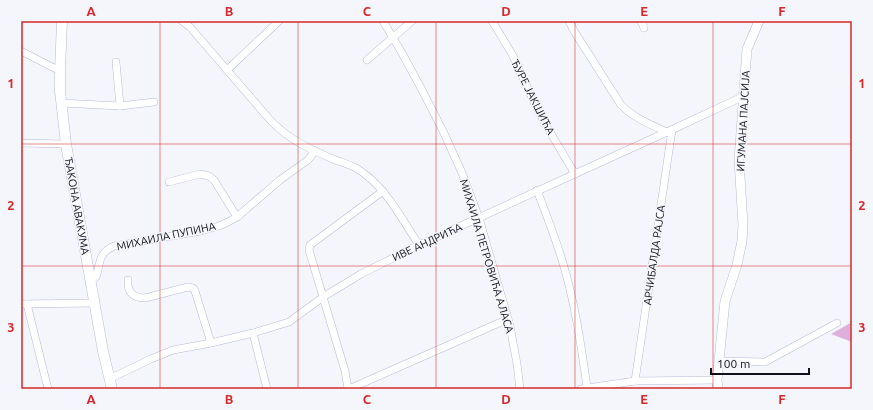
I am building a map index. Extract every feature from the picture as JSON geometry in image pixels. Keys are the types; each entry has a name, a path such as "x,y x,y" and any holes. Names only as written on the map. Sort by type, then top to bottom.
{"main road":[{"name":"ЂАКОНА АВАКУМА","path":"62,21 60,71 61,103 66,144 94,303 111,384"}],"street":[{"path":"182,21 190,27 281,131 296,142 355,168 374,181 383,191 419,245"},
{"path":"227,70 279,21"},
{"name":"МИХАИЛА ПЕТРОВИЋА АЛАСА","path":"383,21 406,60 442,131 462,173 479,218 508,319 517,364 520,389"},
{"path":"367,60 412,21"},
{"name":"ЂУРЕ ЈАКШИЋА","path":"492,21 512,54 544,122 575,174"},
{"path":"569,21 574,32 621,105 627,111 643,121 670,131"},
{"path":"641,21 644,28"},
{"name":"ИГУМАНА ПАЈСИЈА","path":"717,385 725,301 738,266 742,241 743,225 740,160 747,49 759,21"},
{"path":"21,51 60,71"},
{"path":"116,62 120,106"},
{"name":"ИВЕ АНДРИЋА","path":"111,384 151,359 173,350 253,333 289,322 323,296 361,274 419,245 744,96"},
{"path":"61,103 120,106 154,102"},
{"name":"АРЧИБАЛДА РАЈСА","path":"635,381 670,131"},
{"path":"21,143 66,144"},
{"name":"МИХАИЛА ПУПИНА","path":"90,281 93,280 97,274 102,255 109,248 201,231 224,224 237,217 280,180 308,160 315,151"},
{"path":"169,182 200,174 209,176 214,180 237,217"},
{"path":"537,190 562,260 572,297 582,347 584,388 635,381 717,385"},
{"path":"383,191 310,245 309,250 345,372 348,389 508,319"},
{"path":"128,280 128,289 134,296 141,298 188,287 193,288 211,343"},
{"path":"48,389 24,304 94,303"},
{"path":"719,361 765,362 837,323"},
{"path":"253,333 267,389"}],"shaded area":[{"path":"852,322 852,342 831,334"}]}
